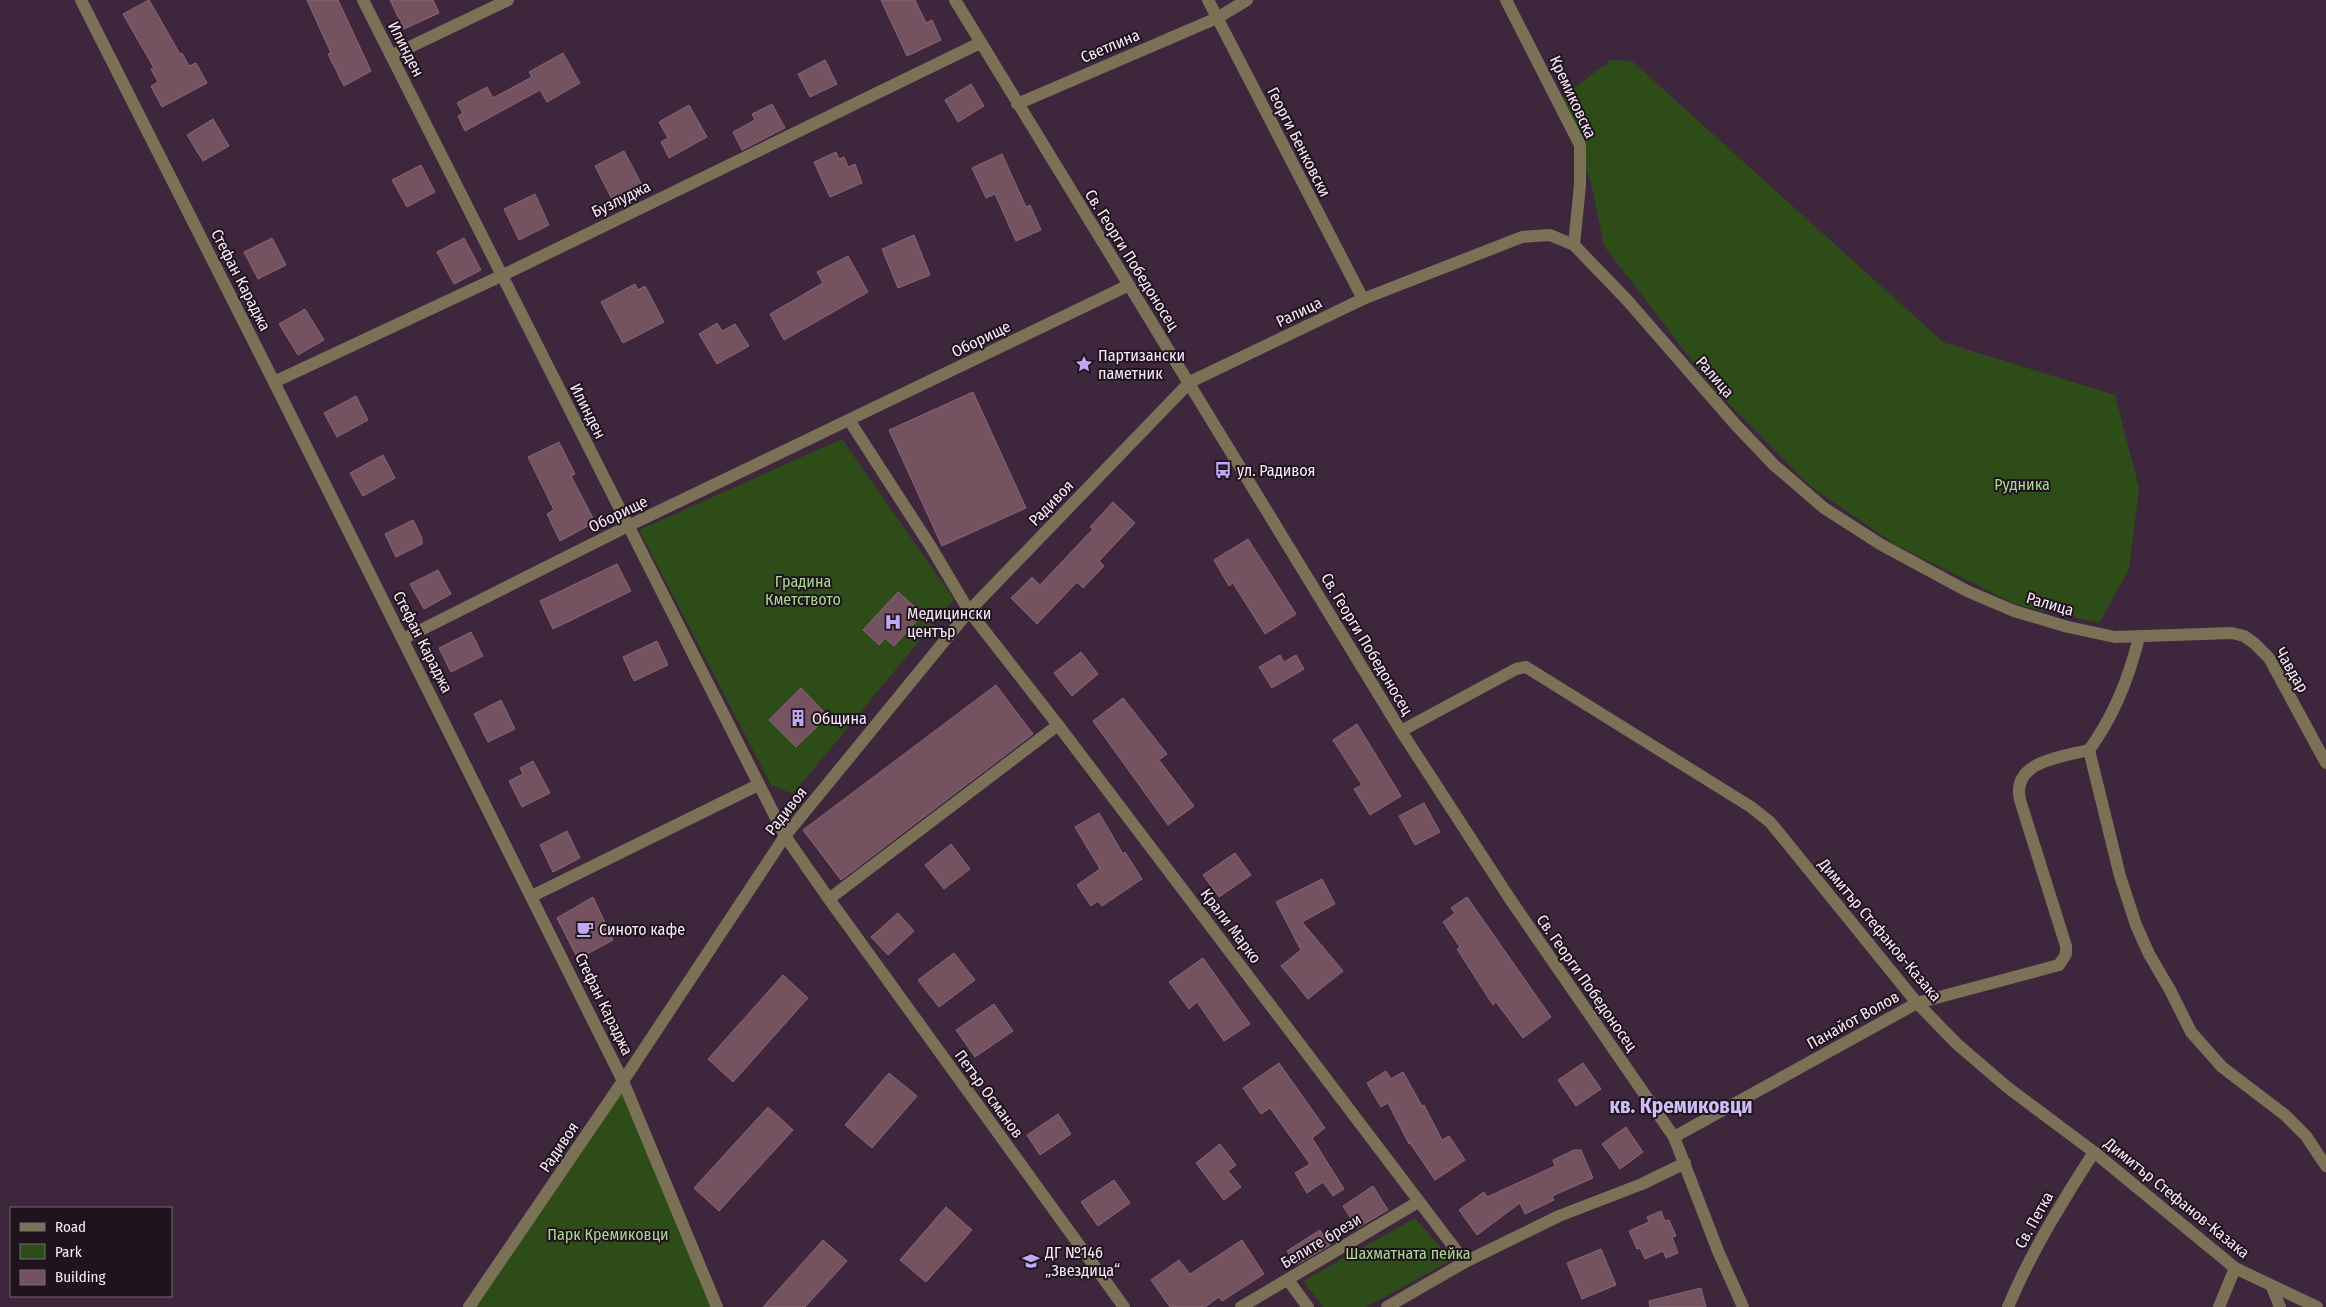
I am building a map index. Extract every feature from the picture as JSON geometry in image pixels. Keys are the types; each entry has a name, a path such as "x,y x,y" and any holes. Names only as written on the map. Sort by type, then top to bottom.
{"street":[{"name":"Стефан Караджа","path":"81,0 624,1081 717,1307"},
{"name":"Илинден","path":"363,0 785,836"},
{"path":"391,56 508,0"},
{"name":"Св. Георги Победоносец","path":"954,0 1128,286 1190,382 1401,731 1510,899 1674,1137 1718,1251 1743,1307"},
{"name":"Георги Бенковски","path":"1208,0 1363,299"},
{"name":"Светлина","path":"1017,104 1217,18 1247,0"},
{"name":"Кремиковска","path":"1506,0 1580,145 1580,185 1574,245"},
{"name":"Бузлуджа","path":"274,382 501,276 980,42"},
{"name":"Ралица","path":"1190,382 1363,299 1522,237 1550,235 1574,245 1627,300 1735,424 1774,465 1824,508 1880,544 1967,591 2014,611 2115,637 2232,633"},
{"name":"Оборище","path":"403,639 628,526 1128,286"},
{"name":"Радивоя","path":"469,1307 624,1081 785,836 969,610 1190,382"},
{"path":"849,420 931,547 969,610"},
{"name":"Крали Марко","path":"969,610 1058,724 1465,1262"},
{"name":"Чавдар","path":"2232,633 2249,640 2269,658 2326,764"},
{"path":"2139,637 2132,663 2115,709 2089,750 2120,876 2136,925 2149,954 2191,1032 2222,1066 2285,1115 2306,1136 2326,1166"},
{"name":"Димитър Стефанов-Казака","path":"1401,731 1516,669 1526,667 1752,806 1770,822 1917,1003 1957,1044 2000,1081 2094,1152 2235,1268 2317,1307"},
{"path":"829,899 1058,724"},
{"name":"Панайот Волов","path":"1674,1137 1917,1003 2054,967 2063,960 2066,954 2066,946 2020,800 2019,783 2030,768 2042,762 2089,750"},
{"path":"532,896 758,784"},
{"name":"Петър Османов","path":"785,836 1124,1307"},
{"name":"Св. Петка","path":"2008,1307 2020,1278 2053,1216 2094,1152"},
{"path":"1387,1307 1465,1262 1559,1216 1642,1184 1685,1163"},
{"name":"Белите брези","path":"1241,1307 1418,1202"},
{"path":"2219,1307 2235,1268"},
{"path":"1288,1280 1308,1307"},
{"path":"2272,1287 2280,1307"}],"green space":[{"name":"Рудника","path":"1611,60 1632,61 1943,342 2115,395 2139,488 2129,569 2099,623 2017,605 1896,545 1810,486 1713,388 1604,246 1591,182 1558,100"},
{"name":"Градина Кметството","path":"842,439 954,599 793,794 771,785 639,530"},
{"name":"Парк Кремиковци","path":"623,1081 717,1307 469,1307"},
{"name":"Шахматната пейка","path":"1415,1218 1452,1260 1366,1307 1323,1307 1303,1281"}],"building":[{"path":"149,0 180,54 182,53 189,66 196,63 207,83 162,107 151,86 158,82 151,69 154,68 123,14"},
{"path":"307,0 338,0 371,71 344,86 328,54 331,53"},
{"path":"390,0 433,0 439,13 404,29"},
{"path":"881,0 915,0 926,23 932,20 941,40 907,56"},
{"path":"563,53 580,83 547,102 540,90 465,131 458,116 463,113 457,103 487,87 493,98 532,77 529,72"},
{"path":"825,60 837,84 810,97 798,74"},
{"path":"971,84 984,106 958,122 945,100"},
{"path":"772,104 785,128 742,150 733,132 755,120 752,114"},
{"path":"689,105 707,137 669,158 661,142 668,138 659,122"},
{"path":"213,119 229,146 203,161 187,135"},
{"path":"624,151 642,185 613,201 595,166"},
{"path":"836,152 839,159 844,157 848,167 855,164 862,183 830,197 814,162"},
{"path":"1002,154 1026,207 1030,205 1041,230 1016,241 995,194 986,198 972,168"},
{"path":"421,165 435,192 407,207 392,180"},
{"path":"535,194 549,225 519,240 504,209"},
{"path":"914,235 930,275 898,288 882,249"},
{"path":"272,238 286,265 258,279 244,252"},
{"path":"464,238 481,270 454,284 437,252"},
{"path":"848,256 868,292 784,340 770,314 823,283 817,272"},
{"path":"635,284 638,290 645,286 664,322 623,343 601,302"},
{"path":"305,309 324,340 298,355 279,324"},
{"path":"717,323 722,331 735,324 749,346 717,364 699,334"},
{"path":"973,392 1026,508 942,546 889,430"},
{"path":"356,396 368,420 337,437 324,413"},
{"path":"559,442 575,474 571,476 595,522 560,541 547,514 554,510 528,457"},
{"path":"383,455 395,478 363,496 350,473"},
{"path":"1113,502 1135,523 1099,561 1104,566 1083,588 1077,582 1037,624 1011,598 1032,577 1040,585 1093,529 1090,527"},
{"path":"413,520 422,538 422,544 396,557 385,534"},
{"path":"1248,539 1296,614 1265,634 1233,583 1229,586 1214,560"},
{"path":"617,564 631,591 553,629 540,601"},
{"path":"438,570 451,594 424,609 410,584"},
{"name":"Медицински център","path":"898,592 923,614 894,646 885,638 879,645 863,630"},
{"path":"471,632 483,656 451,672 439,648"},
{"path":"657,641 668,665 634,681 623,657"},
{"path":"1081,652 1098,674 1072,696 1054,673"},
{"path":"1280,655 1284,662 1296,655 1304,669 1272,688 1259,667"},
{"path":"996,685 1033,734 841,880 803,830"},
{"name":"Община","path":"801,688 828,716 796,747 769,720"},
{"path":"1123,698 1167,754 1159,760 1194,806 1168,825 1093,721"},
{"path":"501,700 515,729 488,742 474,714"},
{"path":"1357,724 1401,796 1370,815 1354,789 1362,785 1333,740"},
{"path":"533,761 550,793 522,807 509,781 523,774 520,768"},
{"path":"1424,803 1440,832 1415,845 1399,816"},
{"path":"1099,813 1123,854 1125,852 1142,879 1102,906 1098,901 1091,906 1077,885 1100,869 1075,827"},
{"path":"567,831 580,858 553,872 540,845"},
{"path":"951,844 970,869 944,889 925,865"},
{"path":"1235,853 1251,875 1219,897 1203,875"},
{"path":"1322,879 1335,904 1302,922 1343,971 1308,999 1281,966 1301,950 1276,902"},
{"name":"Синото кафе","path":"593,897 613,940 578,959 557,918"},
{"path":"1467,897 1551,1017 1523,1038 1496,1002 1493,1005 1457,949 1460,947 1443,922 1455,913 1451,908"},
{"path":"898,913 914,931 888,955 871,937"},
{"path":"954,953 975,980 939,1007 918,980"},
{"path":"1203,958 1250,1024 1224,1041 1197,1002 1189,1009 1169,982"},
{"path":"783,975 808,998 733,1082 708,1059"},
{"path":"994,1004 1013,1031 975,1057 956,1030"},
{"path":"1279,1063 1325,1128 1312,1138 1344,1189 1333,1196 1323,1182 1307,1193 1295,1173 1310,1164 1270,1108 1261,1114 1243,1088"},
{"path":"1583,1063 1601,1089 1576,1106 1558,1080"},
{"path":"1386,1071 1391,1079 1403,1072 1422,1106 1424,1105 1442,1140 1449,1136 1465,1160 1435,1180 1409,1144 1388,1103 1381,1107 1367,1083"},
{"path":"889,1073 917,1096 872,1148 845,1125"},
{"path":"768,1107 793,1130 719,1211 694,1188"},
{"path":"1058,1114 1071,1134 1040,1155 1027,1135"},
{"path":"1626,1127 1643,1152 1620,1169 1602,1144"},
{"path":"1220,1144 1236,1165 1228,1171 1241,1187 1224,1200 1196,1163"},
{"path":"1574,1150 1581,1150 1593,1178 1552,1196 1554,1200 1525,1214 1520,1203 1477,1235 1459,1210 1484,1192 1487,1197 1555,1166 1553,1160"},
{"path":"1114,1180 1130,1203 1098,1226 1081,1202"},
{"path":"1373,1186 1388,1210 1357,1228 1343,1206"},
{"path":"946,1207 972,1230 926,1282 900,1260"},
{"path":"1661,1211 1665,1221 1669,1220 1676,1236 1672,1237 1678,1253 1666,1258 1663,1251 1645,1259 1640,1248 1637,1249 1629,1231 1649,1222 1647,1217"},
{"path":"1320,1230 1330,1245 1296,1265 1287,1251"},
{"path":"823,1240 847,1261 805,1307 763,1307"},
{"path":"1242,1240 1264,1274 1222,1301 1219,1297 1205,1307 1170,1307 1151,1280 1179,1260 1190,1274"},
{"path":"1601,1249 1616,1285 1582,1299 1567,1263"},
{"path":"1701,1288 1706,1307 1650,1307 1649,1301"}],"place":[{"name":"Партизански паметник","path":"1084,364"},
{"name":"ул. Радивоя","path":"1223,470"},
{"name":"Медицински център","path":"893,622"},
{"name":"Община","path":"798,718"},
{"name":"Синото кафе","path":"585,929"},
{"name":"ДГ №146 „Звездица“","path":"1031,1261"}],"district":[{"name":"кв. Кремиковци","path":"1681,1106"}]}
